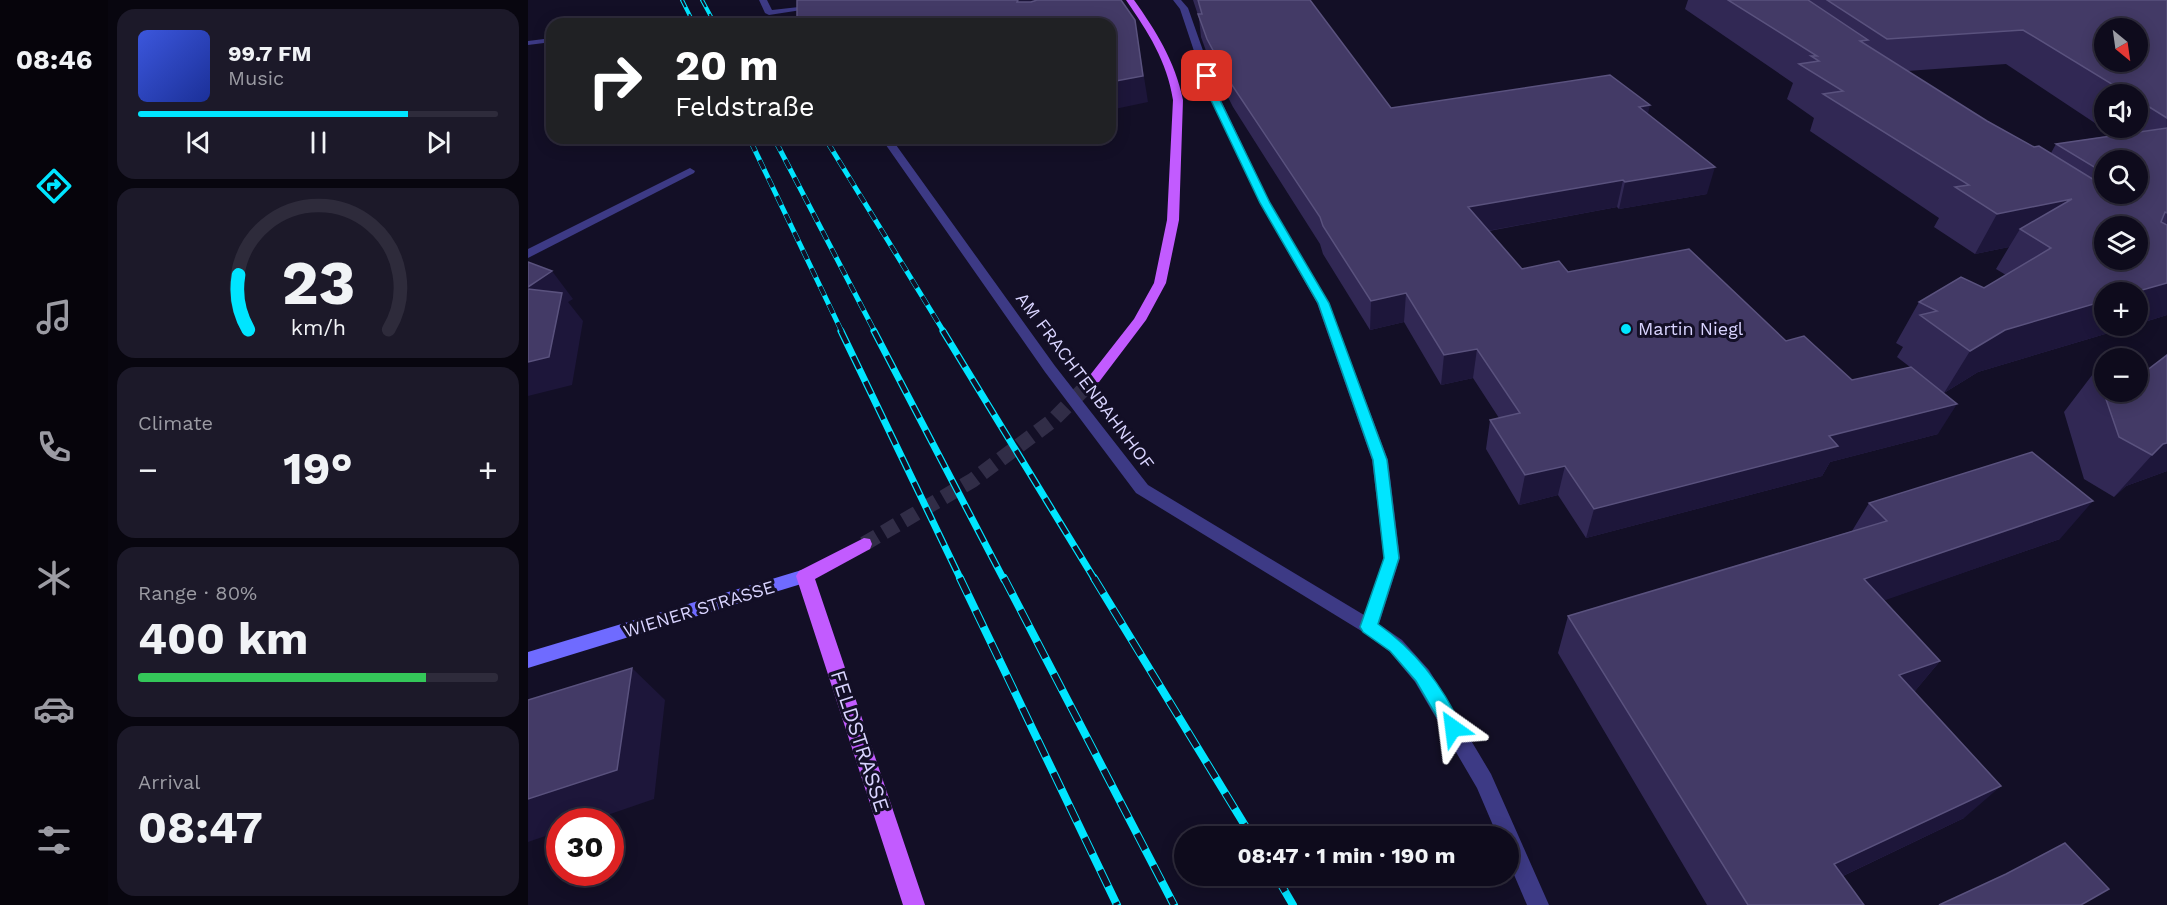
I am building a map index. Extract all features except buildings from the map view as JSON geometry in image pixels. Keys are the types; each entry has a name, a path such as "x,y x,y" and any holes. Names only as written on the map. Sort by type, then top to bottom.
{"main road":[{"path":"1094,379 1140,320 1160,283 1173,220 1178,100 1175,81 1169,61 1156,36 1130,0"},
{"name":"WIENER STRASSE","path":"528,660 805,576 864,544"},
{"name":"FELDSTRASSE","path":"805,576 914,905"}],"street":[{"path":"763,0 769,13 824,6"},
{"path":"1177,0 1184,8 1214,96 1265,203 1323,303 1380,460 1392,558 1369,627 1396,646 1422,675 1484,781 1504,826"},
{"path":"528,43 546,41"},
{"name":"AM FRACHTENBAHNHOF","path":"890,144 1050,369 1142,489 1369,627"},
{"path":"528,254 690,171"},
{"path":"1519,860 1539,905"}],"tunnel":[{"path":"864,544 973,480 1052,421 1094,379"}],"railway":[{"path":"682,0 691,18"},
{"path":"702,0 712,18"},
{"path":"752,144 842,332"},
{"path":"777,144 875,332"},
{"path":"829,144 944,332"},
{"path":"841,331 961,580"},
{"path":"874,331 1004,580"},
{"path":"943,331 1095,580"},
{"path":"960,578 1117,905"},
{"path":"1004,578 1174,905"},
{"path":"1094,578 1245,826"},
{"path":"1282,886 1293,905"}],"place":[{"name":"Martin Niegl","path":"1626,329"}],"route":[{"path":"1207,76 1214,96 1265,203 1323,303 1380,460 1392,558 1369,627 1396,646 1422,675 1453,728"}]}
